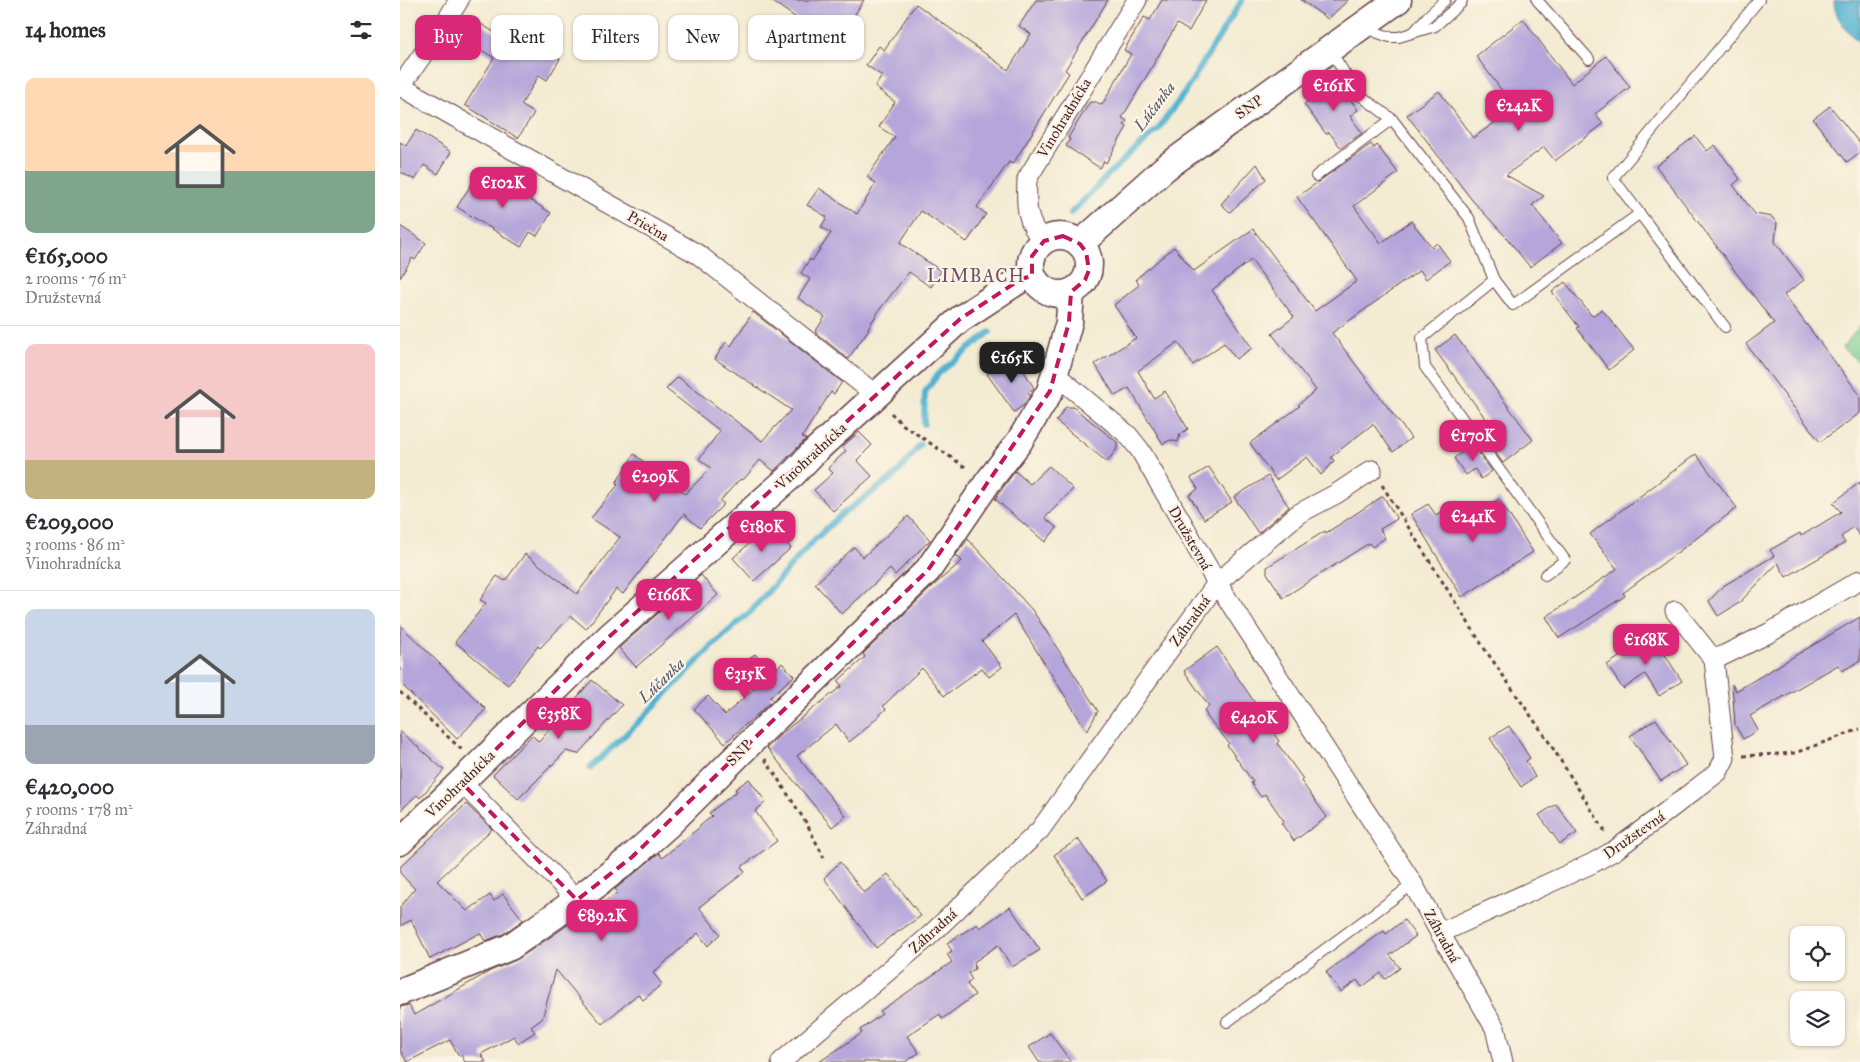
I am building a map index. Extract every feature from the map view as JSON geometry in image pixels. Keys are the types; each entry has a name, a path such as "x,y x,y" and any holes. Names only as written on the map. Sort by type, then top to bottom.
{"street":[{"path":"400,86 459,0"},
{"name":"Vinohradnícka","path":"1044,241 1036,234 1028,217 1026,204 1027,179 1137,0"},
{"name":"SNP","path":"1080,244 1134,194 1197,144 1398,0"},
{"name":"Priečna","path":"400,86 698,255 876,395"},
{"path":"1062,236 1080,244 1086,252 1089,270 1086,280 1080,287 1062,295 1053,294 1037,284 1032,276 1030,266 1032,256 1044,241 1062,236"},
{"name":"Vinohradnícka","path":"400,842 610,636 792,475 814,452 960,318 1020,279 1032,276"},
{"name":"SNP","path":"400,992 510,947 577,900 632,857 669,824 928,570 988,482 1019,442 1050,391 1068,322 1072,292"},
{"name":"Družstevná","path":"1055,374 1128,435 1140,450 1216,583 1298,514 1336,494 1372,470"},
{"path":"1714,660 1769,633 1860,580"},
{"name":"Záhradná","path":"780,1062 927,938 1040,830 1216,583 1414,884 1495,1028 1503,1062"},
{"path":"1675,610 1714,660 1725,758"},
{"name":"Družstevná","path":"1440,933 1594,863 1615,850 1718,772 1725,758"},
{"path":"462,783 577,900"}],"lane":[{"path":"1414,32 1445,0"},
{"path":"1366,24 1378,33 1390,37 1399,37 1435,26 1462,0"},
{"path":"1537,0 1589,59"},
{"path":"1724,327 1613,178 1759,0"},
{"path":"1330,49 1357,93 1392,119 1469,218 1494,280 1513,305 1639,214"},
{"path":"1316,176 1392,119"},
{"path":"1494,280 1422,338 1425,367 1565,560 1545,575"},
{"path":"1227,1022 1414,884"}],"path":[{"path":"876,395 902,424 988,482"},
{"path":"1372,470 1484,648 1549,742 1615,850"},
{"path":"400,692 467,754"},
{"path":"1725,758 1795,753 1860,729"},
{"path":"753,740 807,824 824,858"}],"highlighted area":[{"path":"1063,236 1080,244 1086,252 1089,270 1085,280 1071,292 1069,322 1050,391 928,570 632,857 577,900 462,783 610,636 960,319 1021,279 1032,276 1032,256 1044,241"}],"green space":[{"path":"1860,326 1860,363 1842,348"}],"water":[{"path":"1834,0 1860,0 1860,44 1839,19"}],"building":[{"path":"770,0 864,0 855,15 792,15"},
{"path":"1036,0 1108,0 1065,70 1069,73 1013,164 1009,162 977,207 986,214 967,242 921,211 900,243 941,271 931,287 909,272 880,309 869,329 848,359 815,332 825,317 798,298 810,279 801,273 810,259 812,261 831,233 821,227 827,217 807,205 819,188 857,214 876,183 867,177 895,137 879,127 895,102 875,87 882,76 866,65 879,46 884,50 916,4 1008,70 1031,34 1019,26"},
{"path":"1162,0 1206,0 1189,31 1177,24 1122,118 1127,121 1124,125 1127,127 1106,163 1104,161 1100,168 1066,146 1070,139 1068,138 1090,102 1102,105 1131,54 1124,50 1144,17 1150,20"},
{"path":"1301,0 1348,0 1328,19"},
{"path":"1523,19 1572,84 1606,56 1630,87 1595,114 1603,124 1555,161 1544,147 1506,175 1544,196 1532,205 1562,243 1530,267 1472,200 1407,115 1439,91 1473,138 1515,108 1476,56"},
{"path":"481,24 491,30 491,56 481,49"},
{"path":"493,60 559,60 547,80 539,75 521,105 534,113 518,138 465,105"},
{"path":"1336,80 1358,110 1350,116 1362,133 1341,148 1329,132 1326,134 1304,104 1310,100 1306,94 1322,81 1327,87"},
{"path":"1830,106 1860,144 1860,152 1847,162 1813,119"},
{"path":"416,130 451,152 438,174 424,165 415,180 400,172 400,142 406,146"},
{"path":"1695,136 1707,151 1715,145 1740,179 1733,185 1755,214 1772,217 1777,223 1775,242 1804,280 1784,295 1860,395 1860,413 1820,442 1746,344 1774,323 1656,166"},
{"path":"1371,144 1374,148 1377,145 1398,173 1354,206 1381,243 1411,221 1432,247 1437,243 1450,261 1426,279 1420,270 1332,333 1411,438 1393,452 1373,424 1331,457 1334,461 1321,475 1307,457 1276,480 1250,443 1300,406 1298,405 1316,390 1272,334 1294,317 1251,260 1212,290 1252,348 1236,359 1224,343 1193,365 1178,342 1138,371 1154,398 1165,391 1188,429 1180,434 1178,442 1170,440 1163,444 1129,388 1115,396 1095,364 1136,338 1114,305 1139,285 1136,279 1174,247 1194,271 1253,229 1315,311 1357,281 1297,197"},
{"path":"1257,164 1266,179 1230,212 1221,204"},
{"path":"481,169 551,213 537,236 530,232 521,247 457,207"},
{"path":"400,226 426,243 415,260 412,258 400,278"},
{"path":"1565,282 1592,316 1602,309 1634,350 1609,370 1552,292"},
{"path":"753,312 842,382 834,394 831,392 802,437 806,439 774,471 760,460 744,479 739,480 720,501 724,504 700,528 684,514 623,594 616,589 586,629 571,616 540,648 538,646 508,685 455,642 486,603 480,600 497,576 505,581 525,554 577,594 620,537 591,518 618,485 616,483 634,454 685,494 711,468 699,459 720,431 666,389 678,377 762,441 791,410 715,359 726,342 731,346"},
{"path":"1455,335 1533,440 1503,463 1484,437 1494,430 1435,350"},
{"path":"1009,359 1017,371 1022,368 1034,388 1028,393 1030,396 1024,405 1014,412 987,374"},
{"path":"1066,407 1073,407 1117,442 1117,449 1107,462 1056,421"},
{"path":"859,432 872,445 857,460 872,476 833,511 814,490 833,473 828,468 846,451 842,447"},
{"path":"1473,445 1492,471 1481,479 1475,469 1466,475 1454,458"},
{"path":"1696,454 1737,508 1623,593 1625,596 1559,638 1546,617 1617,569 1590,534"},
{"path":"1049,466 1073,489 1045,518 1057,528 1045,542 995,499 1015,471 1030,484"},
{"path":"1209,467 1232,502 1204,519 1189,495 1198,489 1191,478"},
{"path":"1268,476 1289,507 1258,533 1234,497"},
{"path":"1860,482 1860,536 1853,527 1841,537 1845,543 1786,577 1778,563 1739,603 1718,616 1709,601 1723,586 1774,556 1770,550 1800,533 1801,536 1841,512 1833,503"},
{"path":"1383,496 1397,519 1380,529 1385,538 1372,547 1369,543 1283,598 1267,573 1267,567 1325,531 1326,533"},
{"path":"1499,499 1533,552 1462,597 1411,514 1428,504 1436,515 1456,502 1467,519"},
{"path":"908,516 930,540 895,575 890,569 842,614 815,584 854,547 863,557"},
{"path":"770,525 791,548 754,581 733,558"},
{"path":"968,539 1033,611 1098,711 1087,731 1014,615 982,641 1002,667 989,677 982,668 944,696 922,668 883,706 886,709 849,742 836,724 797,756 846,816 832,827 767,748 782,733 842,686 838,681 865,657 863,654 933,586 962,561 956,555"},
{"path":"701,575 718,595 636,667 619,648"},
{"path":"1860,617 1860,661 1842,671 1838,665 1750,716 1758,730 1743,739 1735,725 1732,684 1736,691"},
{"path":"400,625 486,709 457,739 400,683"},
{"path":"1656,633 1669,652 1665,655 1682,681 1659,696 1645,674 1623,689 1607,665"},
{"path":"1217,647 1257,706 1255,708 1279,741 1277,743 1303,779 1301,781 1327,817 1294,841 1281,823 1284,821 1265,794 1261,797 1251,783 1253,782 1227,745 1229,743 1208,718 1204,710 1209,706 1184,671"},
{"path":"755,654 772,673 782,663 794,676 770,697 773,700 725,743 694,709 708,696 725,715 759,684 742,666"},
{"path":"592,680 622,705 578,754 566,751 518,799 493,775 532,735 539,742"},
{"path":"1656,719 1686,765 1661,781 1630,736"},
{"path":"1509,726 1530,758 1526,761 1535,777 1521,787 1490,738"},
{"path":"400,731 444,770 420,798 417,795 400,811"},
{"path":"749,779 766,802 755,811 777,841 741,867 745,872 699,907 720,934 708,946 698,933 653,973 662,984 643,1000 638,994 602,1024 556,970 542,1019 531,1027 535,1032 518,1043 514,1036 481,1054 486,1062 465,1062 461,1055 459,1056 450,1040 407,1062 400,1050 400,1007 409,1005 414,1015 490,971 518,959 575,920 578,923 618,892 615,889 659,853 662,858 700,827 712,816 709,813"},
{"path":"466,804 492,829 437,881 467,911 490,895 494,901 503,894 523,920 503,934 485,941 480,933 430,959 411,920 400,926 400,907 415,889 400,873 400,867"},
{"path":"1556,804 1577,833 1560,844 1539,815"},
{"path":"1078,839 1107,881 1082,898 1054,855"},
{"path":"840,862 864,893 888,874 921,916 876,948 824,878"},
{"path":"1010,907 1040,950 1012,967 998,945 974,962 975,969 968,973 972,980 967,984 975,995 942,1019 940,1014 907,1036 919,1053 905,1062 819,1062 862,1033 860,1030 882,1014 880,1011 952,962 947,954 952,951 947,943 977,924 980,928"},
{"path":"1404,920 1416,936 1390,955 1400,968 1385,979 1381,973 1362,987 1357,980 1341,992 1326,972 1384,931 1386,934"},
{"path":"1050,1033 1071,1062 1039,1062 1029,1047"}],"waterway":[{"name":"Lúčanka","path":"1071,213 1113,170 1158,129 1183,95 1242,0"},
{"name":"Lúčanka","path":"924,424 925,392 939,373 990,332"},
{"name":"Lúčanka","path":"590,768 643,718 712,646 750,612 810,544 842,514 895,476 920,445"}],"district":[{"name":"LIMBACH","path":"976,276"}]}
